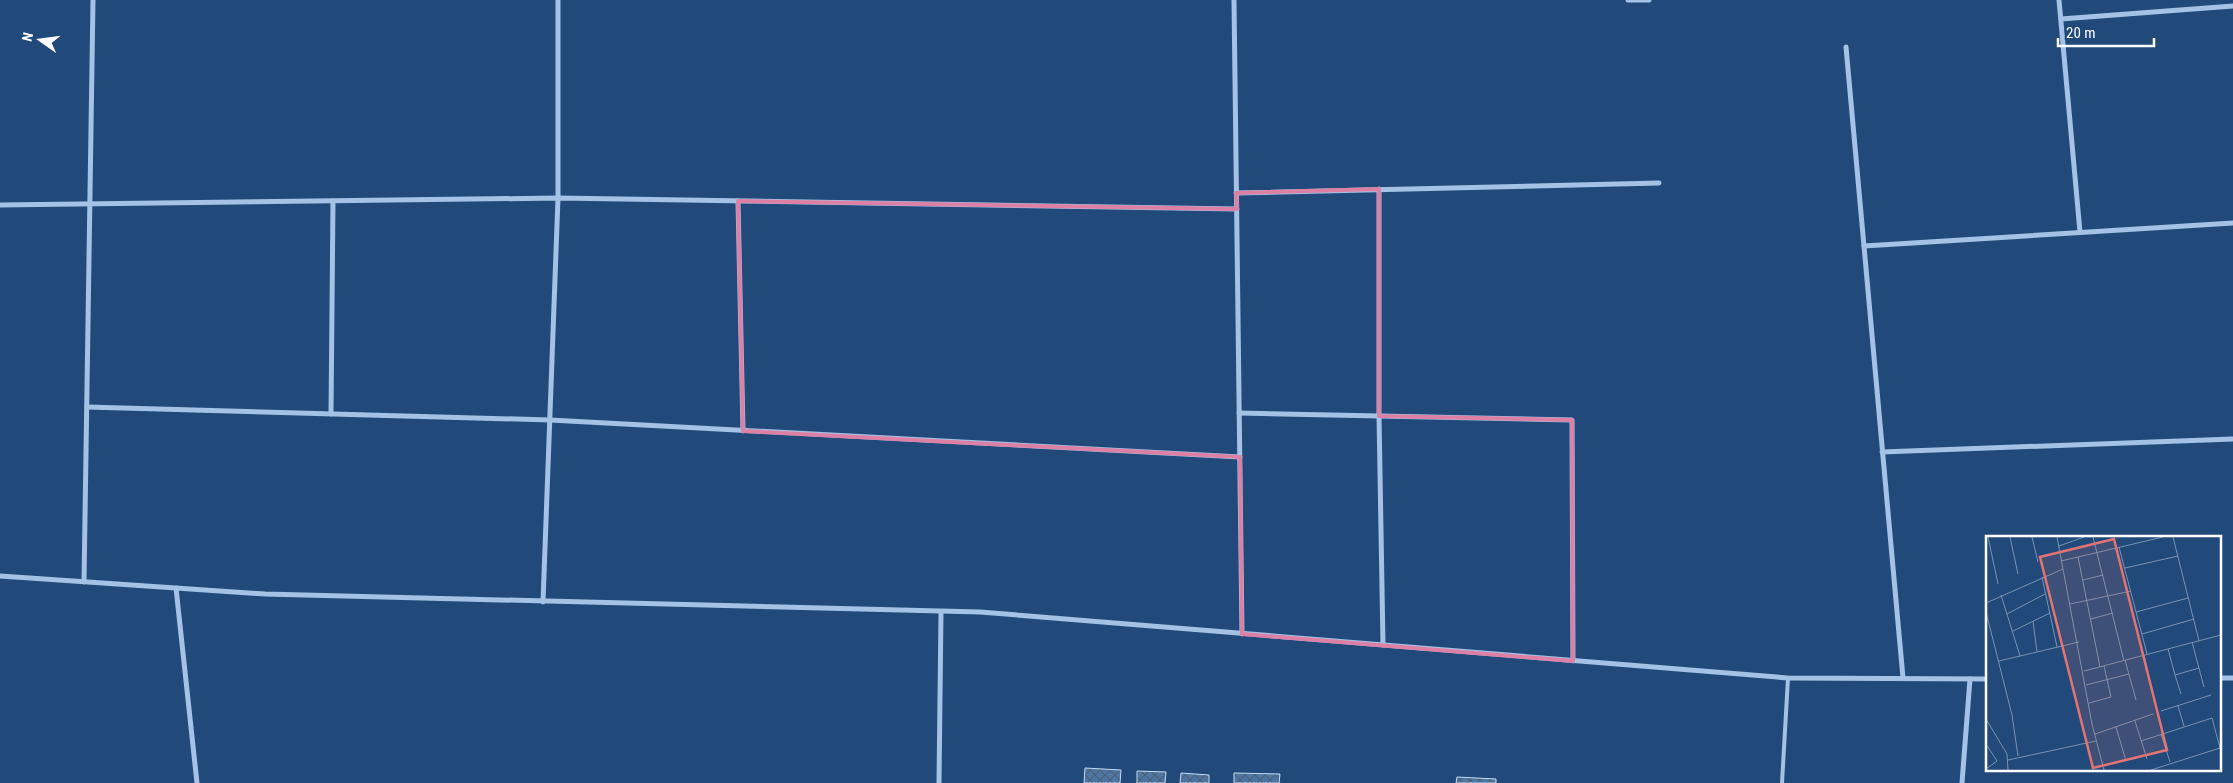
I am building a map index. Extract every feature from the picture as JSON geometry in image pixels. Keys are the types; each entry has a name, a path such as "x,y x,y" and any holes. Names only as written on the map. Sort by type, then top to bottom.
{"street":[{"path":"84,582 93,0"},
{"path":"543,602 558,198 558,0"},
{"path":"1234,0 1242,634"},
{"path":"1628,0 1649,0"},
{"path":"2059,0 2080,232"},
{"path":"2061,19 2233,6"},
{"path":"1846,47 1902,678"},
{"path":"1236,193 1659,183"},
{"path":"1379,189 1379,416 1383,645"},
{"path":"0,205 558,198 1237,209"},
{"path":"331,414 333,201"},
{"path":"738,201 744,431"},
{"path":"1864,246 2233,223"},
{"path":"87,407 550,420 1240,456"},
{"path":"1239,413 1572,420 1573,661"},
{"path":"1882,452 2233,439"},
{"path":"0,576 275,595 980,612 1788,678 1986,679"},
{"path":"176,588 197,783"},
{"path":"939,783 941,612"},
{"path":"2220,678 2233,678"},
{"path":"1962,783 1970,679"}],"lane":[{"path":"1782,783 1788,678"}],"highlighted area":[{"path":"1379,189 1379,416 1572,420 1573,661 1242,634 1240,457 743,431 738,201 1237,209 1236,193"}],"building":[{"path":"1085,768 1121,770 1120,783 1084,783"},
{"path":"1137,771 1166,772 1165,783 1137,783"},
{"path":"1181,773 1209,775 1209,783 1180,783"},
{"path":"1234,773 1280,774 1279,783 1234,783"},
{"path":"1457,777 1496,779 1496,783 1456,783"}]}
